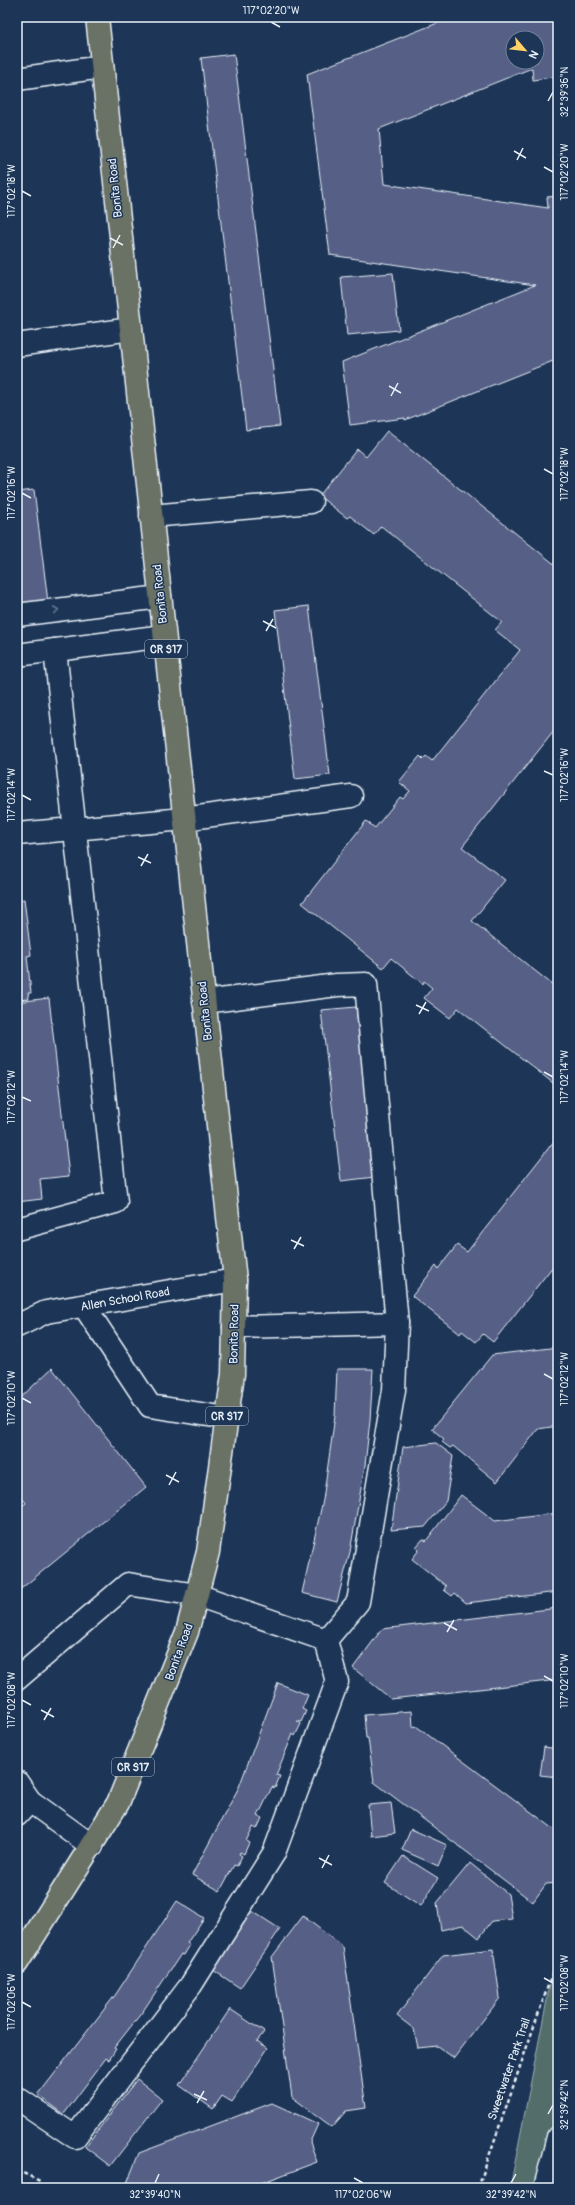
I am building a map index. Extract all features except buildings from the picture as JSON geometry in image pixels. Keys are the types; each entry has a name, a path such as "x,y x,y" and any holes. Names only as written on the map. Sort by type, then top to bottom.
{"main road":[{"name":"Bonita Road","path":"17,1963 118,1803 187,1632 208,1552 233,1374 235,1280 97,17"}],"street":[{"path":"17,79 102,67"},
{"path":"17,345 131,329"},
{"path":"151,516 311,502"},
{"path":"17,615 160,597"},
{"path":"17,655 164,636"},
{"path":"17,1229 116,1202 76,829 55,650"},
{"path":"17,834 184,819 352,796"},
{"path":"204,1002 337,985 366,984 397,1323 394,1390 358,1602 326,1640"},
{"name":"Allen School Road","path":"17,1326 46,1312 235,1280"},
{"path":"84,1306 150,1406 227,1418"},
{"path":"234,1327 397,1323"},
{"path":"17,1679 128,1584 197,1595 326,1640"},
{"path":"17,2098 75,2137 191,1985 274,1853 337,1682 326,1640"},
{"path":"17,1782 24,1808 92,1846"},
{"path":"545,2188 558,2137"}],"path":[{"name":"Sweetwater Park Trail","path":"478,2188 558,1956"},
{"path":"17,2170 42,2182"}],"green space":[{"path":"558,1944 558,2188 510,2188"}]}
